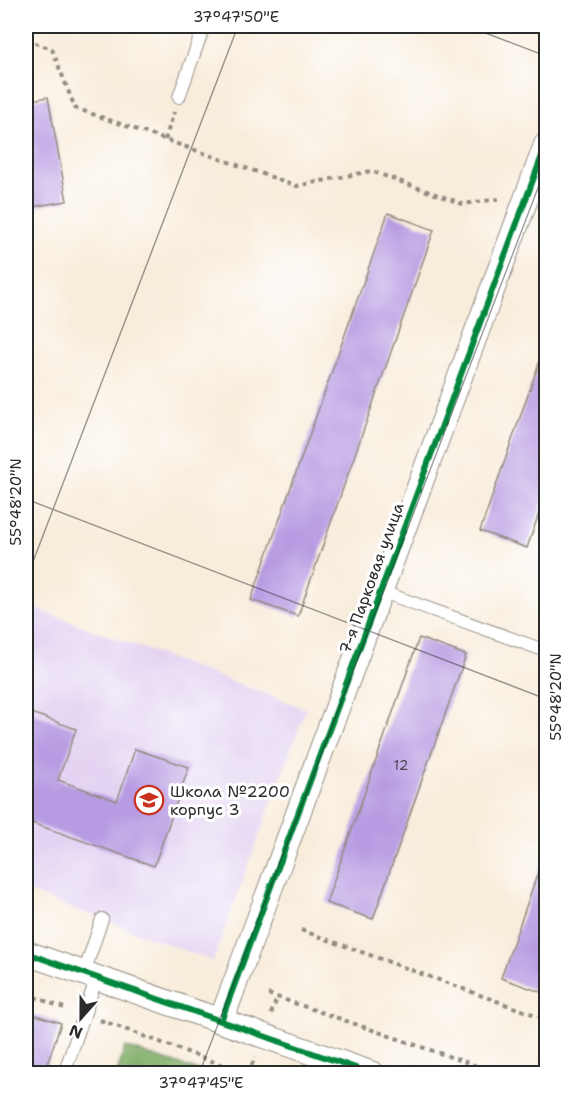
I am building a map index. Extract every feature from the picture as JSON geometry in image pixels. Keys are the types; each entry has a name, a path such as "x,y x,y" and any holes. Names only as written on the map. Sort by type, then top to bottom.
{"street":[{"name":"7-я Парковая улица","path":"221,1020 528,196 544,159"},
{"path":"26,952 373,1074"}],"lane":[{"path":"179,97 204,26"},
{"path":"380,591 546,651"},
{"path":"64,1074 84,1015 102,920"}],"path":[{"path":"26,40 52,49 75,108 297,186 371,171 463,204 528,196"},
{"path":"165,140 179,97"},
{"path":"301,930 546,1019"},
{"path":"26,994 247,1074"},
{"path":"268,994 500,1074"}],"shaded area":[{"name":"Школа №2200 корпус 3","path":"26,605 306,709 213,961 26,891"}],"green space":[{"path":"125,1047 206,1073 117,1073"}],"building":[{"path":"48,97 67,201 26,208 26,101"},
{"path":"388,213 434,230 298,616 251,600"},
{"path":"543,352 546,353 546,493 527,548 480,531"},
{"path":"419,638 466,655 373,919 326,903"},
{"path":"26,711 76,729 58,780 117,801 135,749 189,767 154,866 26,821"},
{"path":"543,858 546,859 546,994 501,978"},
{"path":"26,1012 61,1023 44,1074 26,1074"}],"cycle path":[{"path":"221,1021 546,145"},
{"path":"26,953 373,1074"}],"place":[{"name":"Школа №2200 корпус 3","path":"149,800"}]}
